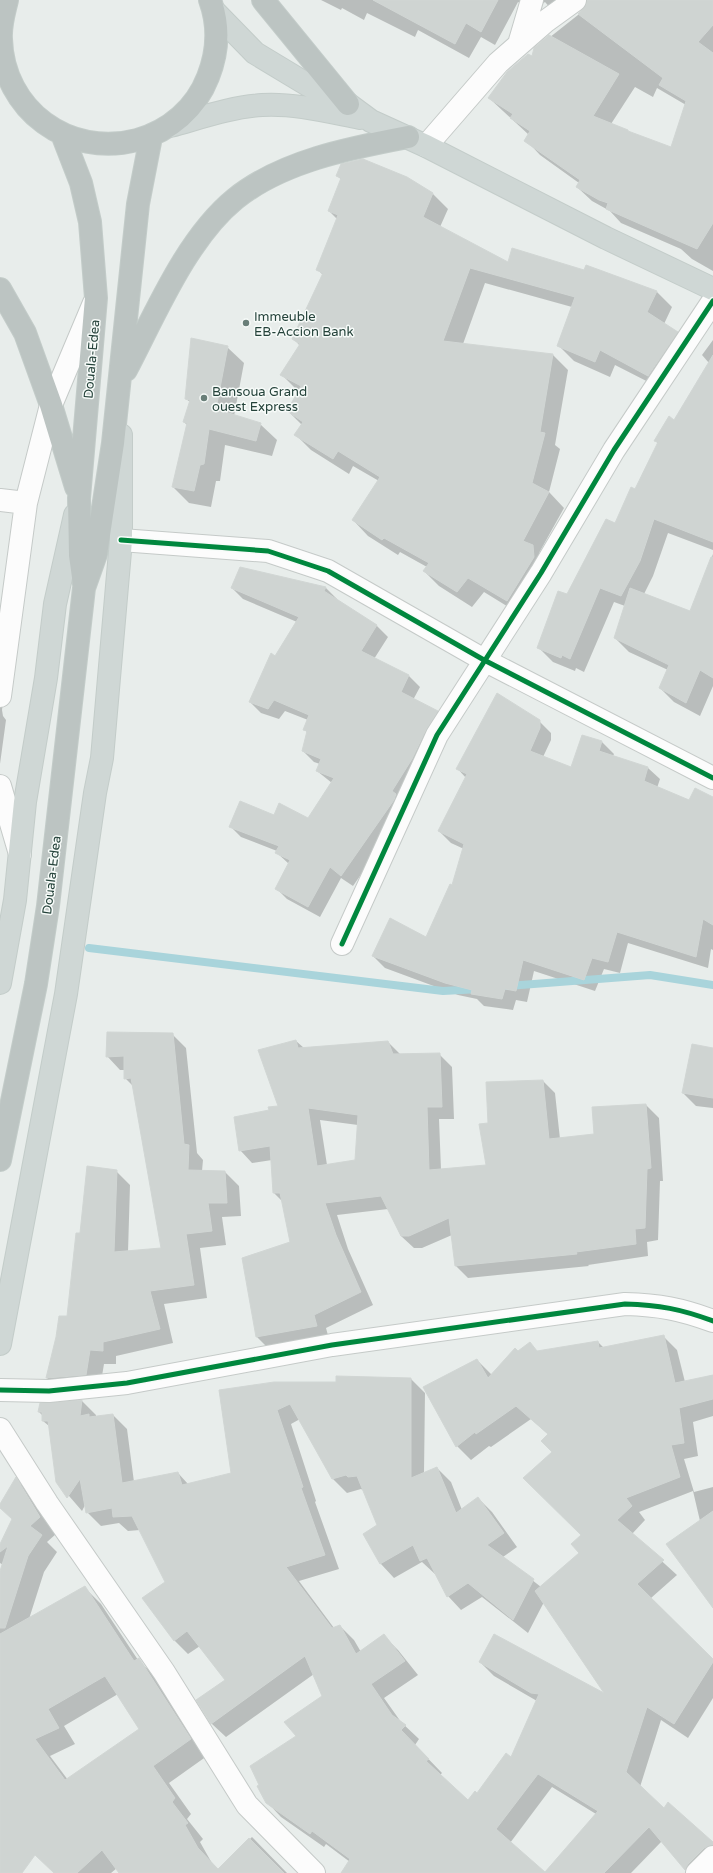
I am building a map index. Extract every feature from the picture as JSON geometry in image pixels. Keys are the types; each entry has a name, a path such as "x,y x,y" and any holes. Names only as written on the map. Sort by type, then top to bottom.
{"highway":[{"path":"6,0 2,18 1,38 3,58 8,77 9,92 40,119 62,134 80,141 100,145 120,145 151,136 170,126 189,109 204,88 214,64 217,37 212,6"},
{"path":"263,0 348,104"},
{"name":"Douala-Edea","path":"62,134 81,183 90,222 96,298 79,498 80,555 84,588"},
{"name":"Douala-Edea","path":"0,1160 36,984 48,906 84,588 96,554 120,382 138,204 151,136"},
{"path":"120,382 186,256 214,220 235,199 268,178 314,159 363,146 417,142"},
{"path":"0,289 25,333 51,405 79,498"}],"main road":[{"path":"0,2 6,0"},
{"path":"212,6 255,52 308,85 348,104 371,121 417,142 606,238 713,289"},
{"path":"170,126 243,107 265,105 302,107 371,121"},
{"path":"0,1344 66,994 95,793 102,758 121,540 120,382"},
{"path":"0,983 14,900 25,802 55,604 79,498"}],"street":[{"path":"519,44 532,0"},
{"path":"417,142 519,44 546,21 575,0"},
{"path":"0,696 26,503 51,405 96,298"},
{"path":"342,944 437,735 541,573 614,450 713,302"},
{"path":"0,500 26,503"},
{"path":"121,540 268,551 328,571 484,660 713,778"},
{"path":"0,786 20,854"},
{"path":"0,1390 49,1391 127,1384 332,1345 625,1304 657,1305 682,1310 713,1321"},
{"path":"0,1429 47,1503 164,1672 247,1805 314,1873"},
{"path":"697,1873 713,1857"}],"building":[{"path":"373,0 498,0 481,32 466,23 455,44"},
{"path":"587,0 713,0 713,25 698,42 713,53 713,223 697,249 606,209 608,203 599,200 576,187 580,180 524,141 530,131 510,118 513,114 488,98 507,72 528,54 532,56 534,48 549,35 619,74 593,116 671,147 686,101 659,85 663,78 578,14 586,5"},
{"path":"363,159 407,177 433,193 423,217 508,262 512,248 584,270 586,265 657,291 647,312 678,332 648,376 600,350 595,362 557,346 575,297 470,268 443,341 553,354 540,432 545,433 532,483 549,492 523,541 533,545 534,557 507,601 468,578 457,592 423,571 429,563 384,538 382,540 352,520 380,477 338,451 333,459 294,435 303,422 287,411 301,386 280,375 300,344 292,339 323,273 316,270 338,215 328,211 341,178 336,176 341,164"},
{"path":"191,338 228,346 216,409 261,423 256,441 209,429 204,464 200,465 194,491 172,487 187,423 183,422 190,400 185,399"},
{"path":"713,355 713,542 654,519 640,561 621,596 600,588 570,659 562,655 561,658 537,648 558,591 567,594 606,519 615,523 631,487 635,489 658,442 654,441 669,416 674,420"},
{"path":"711,557 713,557 713,678 700,670 686,703 659,688 669,665 614,638 630,588 690,611"},
{"path":"240,567 326,587 324,591 377,625 361,651 409,675 401,692 438,711 426,730 412,759 392,791 396,794 394,800 341,876 330,867 308,907 275,889 290,860 275,853 279,846 229,827 240,801 274,815 279,803 308,818 334,778 316,771 321,759 302,751 307,731 303,730 309,715 274,700 268,709 249,702 271,653 275,656 299,617 231,588"},
{"path":"497,693 540,720 540,728 530,751 571,767 582,735 602,741 599,751 648,767 644,781 689,800 695,788 713,797 713,925 703,919 696,957 617,932 608,962 592,958 584,980 523,960 516,991 505,989 502,999 471,994 472,990 445,983 372,956 390,918 426,937 450,884 452,885 464,844 438,831 467,774 456,769"},
{"path":"107,1032 173,1033 184,1144 189,1145 188,1170 225,1171 227,1203 208,1203 212,1231 186,1234 194,1285 150,1291 160,1329 103,1342 103,1351 90,1350 86,1375 46,1378 56,1337 59,1316 67,1316 76,1233 80,1233 87,1166 117,1170 114,1252 161,1248 131,1078 124,1079 124,1056 106,1057"},
{"path":"296,1040 298,1048 388,1041 393,1054 440,1053 442,1107 427,1107 429,1170 486,1165 479,1124 488,1123 486,1082 543,1080 549,1139 594,1134 592,1107 646,1104 651,1168 647,1169 645,1228 635,1229 636,1244 576,1252 577,1254 455,1266 449,1218 409,1236 401,1236 381,1196 325,1203 336,1235 361,1292 314,1315 317,1326 256,1337 242,1258 290,1242 280,1193 273,1193 270,1146 239,1151 234,1117 269,1110 268,1107 278,1106 258,1050","holes":["308,1108 358,1115 355,1160 317,1166"]},
{"path":"692,1044 713,1048 713,1098 682,1093"},
{"path":"664,1335 675,1383 713,1375 713,1399 679,1408 684,1443 671,1445 680,1477 626,1498 632,1506 617,1520 664,1560 637,1584 713,1659 713,1662 674,1724 647,1707 626,1772 664,1808 668,1802 713,1842 713,1845 704,1848 688,1864 685,1870 649,1827 604,1873 341,1873 350,1859 312,1831 310,1834 266,1803 257,1786 259,1785 250,1766 296,1736 284,1722 322,1696 305,1656 211,1724 196,1700 225,1680 187,1631 174,1641 142,1598 165,1582 132,1516 113,1517 112,1508 86,1513 80,1479 67,1498 56,1482 48,1421 42,1421 42,1412 38,1412 40,1403 82,1400 80,1416 89,1414 89,1417 113,1414 122,1483 178,1472 182,1485 231,1473 219,1390 274,1382 336,1382 336,1376 411,1378 411,1478 437,1467 456,1513 478,1497 504,1533 487,1545 534,1579 513,1620 468,1583 447,1597 427,1558 420,1561 413,1545 380,1564 363,1534 377,1525 357,1476 348,1477 346,1475 332,1479 290,1404 277,1410 303,1487 301,1488 325,1555 286,1567 332,1628 340,1625 356,1654 384,1634 405,1661 371,1684 392,1715 406,1725 401,1730 429,1759 426,1761 468,1800 475,1791 477,1793 506,1753 511,1757 539,1694 531,1693 479,1662 494,1634 604,1693 535,1591 579,1553 571,1544 581,1535 523,1478 552,1452 541,1441 548,1434 516,1406 476,1434 475,1432 456,1447 423,1387 477,1359 488,1378 515,1348 518,1351 530,1342 537,1351 598,1341 599,1348","holes":["538,1774 598,1811 545,1872 496,1829"]},
{"path":"16,1477 40,1517 30,1526 42,1535 28,1556 5,1628 0,1628 0,1571 8,1546 0,1552 0,1544 12,1519 0,1508 0,1504"},
{"path":"713,1511 713,1608 666,1544"},
{"path":"85,1586 134,1661 139,1658 191,1739 153,1766 175,1798 172,1802 188,1823 185,1825 198,1848 218,1869 249,1838 284,1873 119,1873 102,1850 77,1873 54,1873 35,1855 22,1873 0,1873 0,1634","holes":["105,1676 139,1729 65,1780 35,1739 59,1728 48,1709"]}],"waterway":[{"path":"89,948 443,991 480,989"},
{"path":"507,986 650,975 713,985"}],"cycle path":[{"path":"342,944 437,735 541,573 614,450 713,301"},
{"path":"121,540 268,551 328,571 484,660 713,778"},
{"path":"0,1390 49,1391 127,1383 332,1345 625,1304 670,1308 691,1313 713,1321"}],"place":[{"name":"Immeuble EB-Accion Bank","path":"246,323"},
{"name":"Bansoua Grand ouest Express","path":"204,398"}]}
